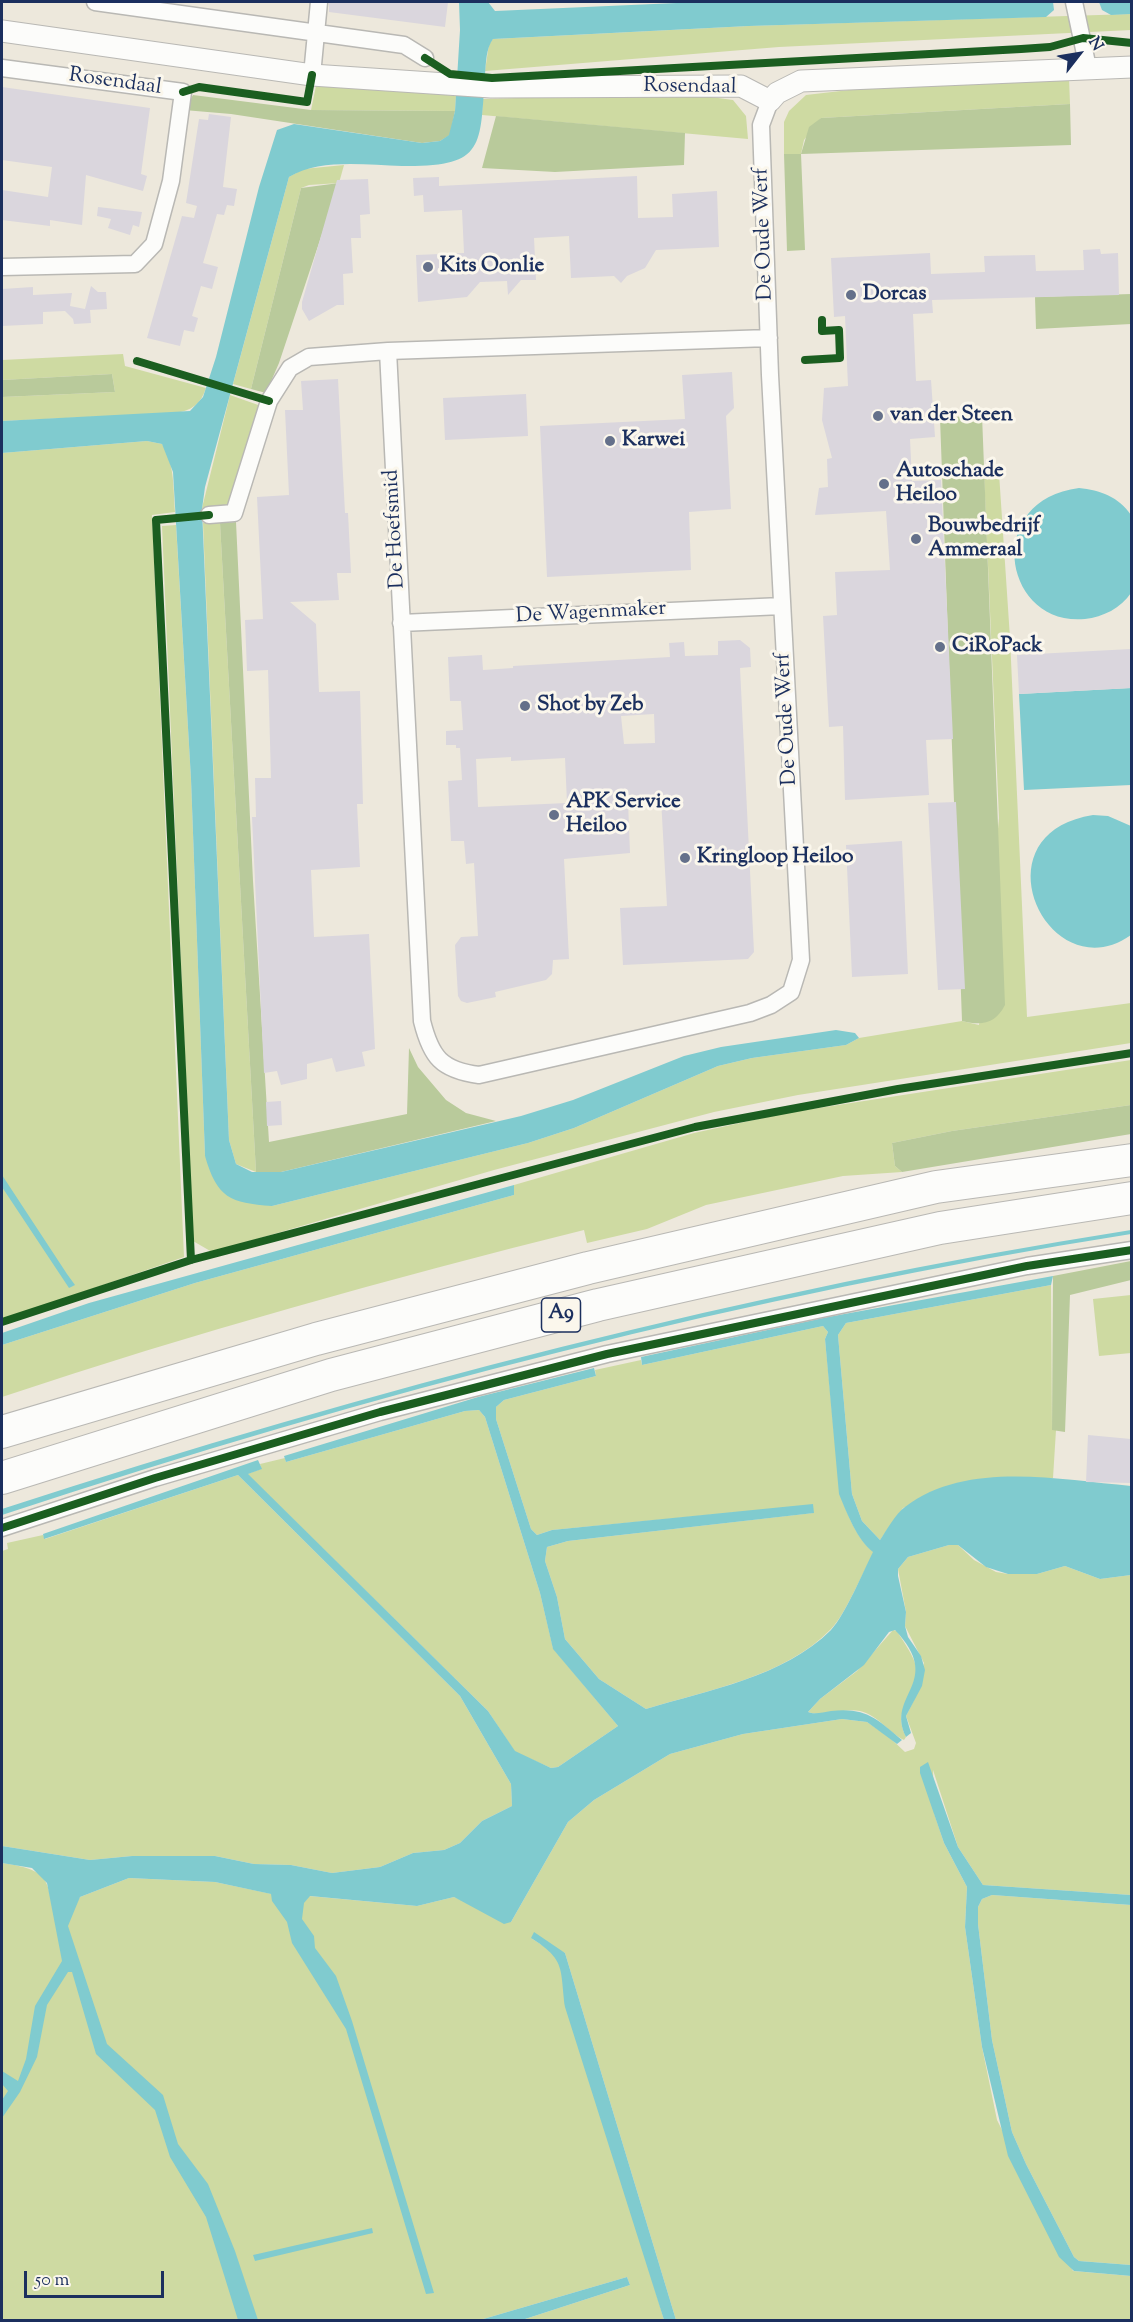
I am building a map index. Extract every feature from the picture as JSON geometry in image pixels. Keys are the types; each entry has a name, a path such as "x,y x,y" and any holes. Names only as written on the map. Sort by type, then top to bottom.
{"highway":[{"name":"A9","path":"2,1432 316,1339 588,1268 936,1187 1131,1160"},
{"name":"A9","path":"2,1478 331,1375 598,1305 940,1228 1131,1198"}],"street":[{"path":"95,2 404,45 424,58"},
{"path":"312,75 319,2"},
{"path":"1074,2 1088,68"},
{"name":"Rosendaal","path":"2,31 312,75 491,87 741,86 770,101"},
{"path":"770,101 783,89 801,81 1131,67"},
{"name":"Rosendaal","path":"2,68 183,92 171,181 154,244 135,264 2,267"},
{"name":"De Oude Werf","path":"458,1072 479,1075 750,1013 771,1005 791,992 801,960 769,338 761,125 770,101"},
{"path":"209,515 234,513 269,401 290,368 309,357 388,351 769,338"},
{"name":"De Hoefsmid","path":"388,351 422,1021 428,1044 440,1062 458,1072"},
{"name":"De Wagenmaker","path":"401,623 782,606"},
{"path":"2,1528 155,1478 369,1415 606,1354 1027,1266 1131,1250"}],"green space":[{"path":"1131,14 1131,30 779,47 485,71 489,44 493,39 749,26"},
{"path":"1069,77 1070,104 821,118 804,140 801,154 784,154 784,122 789,111 806,95 893,85"},
{"path":"317,81 456,96 455,111 311,110"},
{"path":"681,93 733,100 746,116 748,139 482,115 483,99"},
{"path":"193,95 311,110 455,111 450,135 440,141 422,143 231,114 184,110"},
{"path":"1070,104 1071,145 801,154 809,127 821,118"},
{"path":"496,116 685,133 684,165 555,172 482,168"},
{"path":"784,154 801,154 805,250 787,251"},
{"path":"344,165 339,183 309,185 301,188 251,389 233,384 289,177 303,169"},
{"path":"339,183 279,363 266,393 251,389 301,188"},
{"path":"1131,294 1131,324 1036,329 1035,297"},
{"path":"123,354 125,366 206,388 204,394 195,406 175,413 2,421 2,397 115,392 112,374 2,380 2,360"},
{"path":"112,374 115,392 2,397 2,380"},
{"path":"230,395 261,406 229,505 202,508"},
{"path":"982,415 1005,1005 992,1020 976,1023 962,1021 940,418"},
{"path":"147,441 162,444 166,452 173,476 175,512 152,515 184,1257 2,1320 2,453"},
{"path":"984,473 999,473 1010,638 1027,1017 1131,1003 1131,1043 798,1095 714,1112 494,1170 212,1252 193,1241 162,526 176,525 191,779 205,1156 272,1206 528,1143 574,1128 718,1066 752,1058 846,1045 859,1038 962,1021 979,1025 999,818"},
{"path":"236,522 253,881 269,1142 407,1114 409,1048 418,1067 446,1100 466,1113 496,1121 281,1172 256,1172 220,523"},
{"path":"203,523 220,523 256,1172 236,1164 229,1140"},
{"path":"1131,1060 1131,1105 952,1131 892,1143 895,1166 902,1172 843,1176 706,1205 647,1229 587,1243 584,1230 291,1308 2,1397 2,1345 195,1283 514,1195 514,1185 694,1133 786,1113"},
{"path":"1131,1105 1131,1134 902,1172 895,1166 892,1143 952,1131"},
{"path":"1131,1261 1131,1280 1070,1295 1065,1432 1052,1430 1053,1276"},
{"path":"1051,1285 1052,1429 1056,1430 1053,1478 990,1478 903,1508 880,1540 862,1521 852,1494 838,1335 846,1323"},
{"path":"1131,1295 1131,1353 1099,1356 1093,1299"},
{"path":"823,1326 828,1332 825,1339 840,1494 849,1518 862,1541 874,1552 848,1604 836,1622 812,1645 791,1659 744,1680 646,1709 599,1679 565,1639 557,1597 545,1561 547,1547 568,1541 813,1513 813,1505 552,1530 537,1535 531,1529 496,1419 496,1407 504,1400 596,1376 595,1370 641,1360 642,1365"},
{"path":"479,1410 485,1417 540,1593 553,1648 618,1726 558,1767 551,1768 515,1752 488,1711 247,1474 261,1469 260,1464 285,1458 286,1462 465,1411"},
{"path":"238,1475 460,1696 511,1784 512,1806 482,1821 460,1843 444,1850 413,1853 380,1867 332,1873 291,1865 254,1864 215,1856 132,1856 90,1860 2,1846 2,1551 8,1549 7,1543 43,1535 45,1539"},
{"path":"949,1545 958,1545 974,1560 996,1572 1008,1574 1037,1574 1065,1566 1100,1579 1131,1575 1131,1895 983,1885 958,1847 933,1770 934,1813 944,1843 967,1887 965,1927 982,2047 997,2120 1073,2271 1131,2276 1131,2320 676,2320 565,1953 531,1938 558,1959 664,2320 522,2320 630,2285 627,2277 480,2320 2,2320 2,1863 20,1866 40,1875 49,1889 58,1928 80,1897 129,1878 215,1882 305,1901 309,1896 417,1906 454,1897 511,1922 568,1822 594,1800 670,1754 743,1734 842,1719 867,1722 889,1737 905,1752 914,1749 916,1743 906,1716 914,1700 924,1663 905,1626 906,1612 898,1569 908,1557"},
{"path":"893,1630 897,1631 914,1659 917,1670 915,1687 902,1717 906,1737 904,1740 867,1713 860,1711 820,1714 808,1712 820,1699 857,1671"},
{"path":"992,1895 1131,1905 1131,2265 1079,2261 1074,2257 1012,2132 992,2040 978,1924 978,1907 982,1899"}],"water":[{"path":"459,2 488,2 495,11 699,2 1053,2 1054,10 1046,17 749,26 493,39 487,56 482,120 478,136 473,148 463,157 429,165 329,165 301,171 289,177 205,487 202,509 229,1140 236,1164 252,1172 281,1172 521,1116 573,1100 684,1056 721,1047 836,1030 855,1033 859,1038 846,1045 752,1058 718,1066 574,1128 528,1143 272,1206 246,1203 227,1196 220,1189 205,1156 191,779 173,472 162,444 147,441 2,453 2,421 190,411 203,397 216,357 259,187 277,130 294,124 422,143 440,141 449,135 455,111 460,30"},
{"path":"1099,2 1131,2 1131,14 1111,15 1102,10"},
{"path":"1079,488 1115,499 1131,515 1131,593 1111,611 1085,619 1057,616 1036,604 1021,584 1015,561 1017,537 1027,515 1048,497"},
{"path":"1131,688 1131,785 1024,790 1019,694"},
{"path":"1093,815 1108,816 1131,826 1131,935 1101,947 1074,943 1051,928 1036,904 1031,877 1037,850 1057,828"},
{"path":"2,1175 75,1285 69,1288 2,1187"},
{"path":"514,1185 514,1195 195,1283 2,1345 2,1333 89,1303"},
{"path":"1131,1230 1131,1234 845,1286 561,1352 280,1428 2,1515 2,1509 280,1423 561,1347 845,1282 988,1254"},
{"path":"1053,1276 1051,1285 846,1323 838,1335 852,1494 862,1521 880,1540 905,1507 930,1492 956,1483 985,1478 1014,1477 1131,1486 1131,1575 1100,1579 1065,1566 1037,1574 1008,1574 986,1567 958,1545 949,1545 908,1557 898,1569 906,1612 905,1626 908,1637 921,1656 925,1670 922,1686 906,1716 911,1733 906,1737 902,1710 915,1676 915,1663 909,1648 895,1630 889,1632 864,1665 820,1699 808,1712 843,1710 862,1713 878,1721 902,1740 897,1744 867,1722 842,1719 743,1734 670,1754 594,1800 568,1822 511,1922 504,1924 454,1897 417,1906 310,1896 304,1903 302,1919 314,1936 315,1948 336,1976 352,2021 434,2293 426,2294 346,2029 292,1943 287,1922 272,1901 271,1894 215,1882 129,1878 80,1897 68,1926 107,2044 163,2095 178,2144 208,2184 235,2251 258,2320 238,2320 206,2217 170,2157 155,2110 96,2054 72,1972 68,1972 47,2005 37,2057 20,2092 2,2118 2,2100 8,2091 2,2084 2,2071 18,2081 26,2059 35,2006 62,1961 47,1883 32,1868 2,1863 2,1846 90,1860 132,1856 215,1856 254,1864 291,1865 332,1873 380,1867 413,1853 444,1850 460,1843 482,1821 512,1806 511,1784 460,1696 238,1475 44,1539 43,1534 258,1460 262,1469 248,1474 488,1711 515,1751 551,1768 558,1767 618,1726 553,1649 540,1593 485,1417 479,1410 465,1411 286,1462 284,1456 478,1397 594,1368 596,1376 504,1400 496,1407 496,1419 531,1529 537,1535 552,1530 813,1504 814,1513 568,1541 547,1547 545,1561 557,1597 565,1639 599,1679 646,1709 768,1671 812,1646 836,1623 848,1604 873,1552 857,1533 839,1494 825,1339 828,1332 823,1326 642,1365 641,1357 828,1317"},
{"path":"928,1762 958,1847 983,1885 1131,1895 1131,1905 992,1895 982,1899 978,1907 978,1924 992,2040 1012,2132 1074,2257 1079,2261 1131,2265 1131,2276 1074,2271 1059,2257 1008,2156 982,2047 965,1927 967,1887 944,1843 920,1773 920,1767"},
{"path":"534,1932 565,1953 676,2320 664,2320 565,2007 559,1966 550,1953 531,1938"},
{"path":"372,2228 373,2233 255,2261 253,2255"},
{"path":"627,2277 630,2285 522,2320 480,2320"}],"building":[{"path":"329,2 448,2 445,27 329,12"},
{"path":"2,87 150,108 141,174 147,176 143,191 86,175 82,225 50,220 50,226 2,220 2,190 48,197 52,167 2,160"},
{"path":"209,114 231,117 223,187 237,189 234,206 227,205 224,215 217,214 203,263 218,267 212,289 201,286 192,316 198,318 194,332 184,330 180,346 147,338 182,216 194,218 197,206 186,203 199,119 208,120"},
{"path":"637,176 638,218 673,217 672,194 717,191 719,247 656,250 645,268 627,276 621,283 614,276 571,278 569,236 534,238 536,280 521,280 508,295 507,281 480,282 467,297 418,302 416,255 464,253 462,210 424,212 423,195 414,196 413,178 439,177 439,186"},
{"path":"368,179 370,214 360,215 361,238 351,238 353,273 343,274 344,305 337,305 309,321 302,309 302,302 337,180"},
{"path":"98,207 142,212 139,227 133,225 130,235 108,228 111,219 97,216"},
{"path":"1100,249 1101,254 1118,253 1119,295 932,300 933,313 913,314 916,381 931,380 935,437 910,439 912,481 941,480 953,739 926,740 929,795 845,800 843,726 829,727 823,616 837,615 835,572 890,570 886,511 815,515 819,488 828,487 827,459 832,458 822,420 824,388 848,386 845,316 834,317 831,258 930,253 931,274 985,272 984,256 1035,255 1036,271 1084,270 1083,250"},
{"path":"91,286 98,292 106,292 107,309 90,310 91,323 74,324 73,319 65,311 43,312 43,324 2,326 2,289 33,287 33,295 72,293 70,306 85,309"},
{"path":"732,372 734,408 726,416 731,509 689,512 691,570 547,577 540,426 685,419 682,375"},
{"path":"338,379 345,513 348,513 351,573 337,573 339,600 290,602 316,624 319,692 360,691 363,804 357,804 360,867 311,870 314,937 369,934 375,1049 362,1052 365,1066 336,1072 332,1058 307,1064 307,1079 281,1085 277,1071 264,1073 252,817 256,817 255,778 271,778 268,670 247,671 245,620 263,619 257,497 289,495 285,410 303,410 301,381"},
{"path":"526,394 528,436 445,440 443,398"},
{"path":"740,640 750,648 751,667 740,668 754,952 748,959 623,965 620,908 667,906 661,799 628,801 630,853 564,859 569,959 553,960 552,974 546,980 495,992 496,997 467,1003 461,1001 458,996 455,945 461,937 478,936 474,863 466,864 464,841 451,841 448,781 462,780 460,748 456,748 456,745 446,745 446,731 463,730 461,701 450,701 448,657 482,655 483,670 513,668 513,666 670,657 669,643 684,642 685,656 718,655 718,641","holes":["654,714 655,743 624,744 621,716","511,757 511,761 565,758 567,803 478,807 476,759"]},
{"path":"1131,649 1131,688 1019,694 1017,655"},
{"path":"956,802 965,989 938,990 928,803"},
{"path":"902,841 908,974 852,977 846,845"},
{"path":"281,1101 282,1125 267,1126 266,1102"},
{"path":"1088,1435 1131,1439 1131,1483 1086,1482"}],"cycle path":[{"path":"425,58 450,74 492,78 1021,49 1050,47 1083,38 1132,43"},
{"path":"183,92 199,87 307,102 312,75"},
{"path":"805,360 840,358 839,330 822,331 822,320"},
{"path":"137,361 269,401"},
{"path":"191,1260 156,520 209,515"},
{"path":"2,1322 191,1260 695,1127 898,1089 1132,1053"},
{"path":"2,1528 155,1478 380,1412 607,1354 1027,1266 1132,1250"}],"place":[{"name":"Kits Oonlie","path":"428,267"},
{"name":"Dorcas","path":"851,295"},
{"name":"van der Steen","path":"878,416"},
{"name":"Karwei","path":"610,441"},
{"name":"Autoschade Heiloo","path":"884,484"},
{"name":"Bouwbedrijf Ammeraal","path":"916,539"},
{"name":"CiRoPack","path":"940,647"},
{"name":"Shot by Zeb","path":"525,706"},
{"name":"APK Service Heiloo","path":"554,815"},
{"name":"Kringloop Heiloo","path":"685,858"}]}
